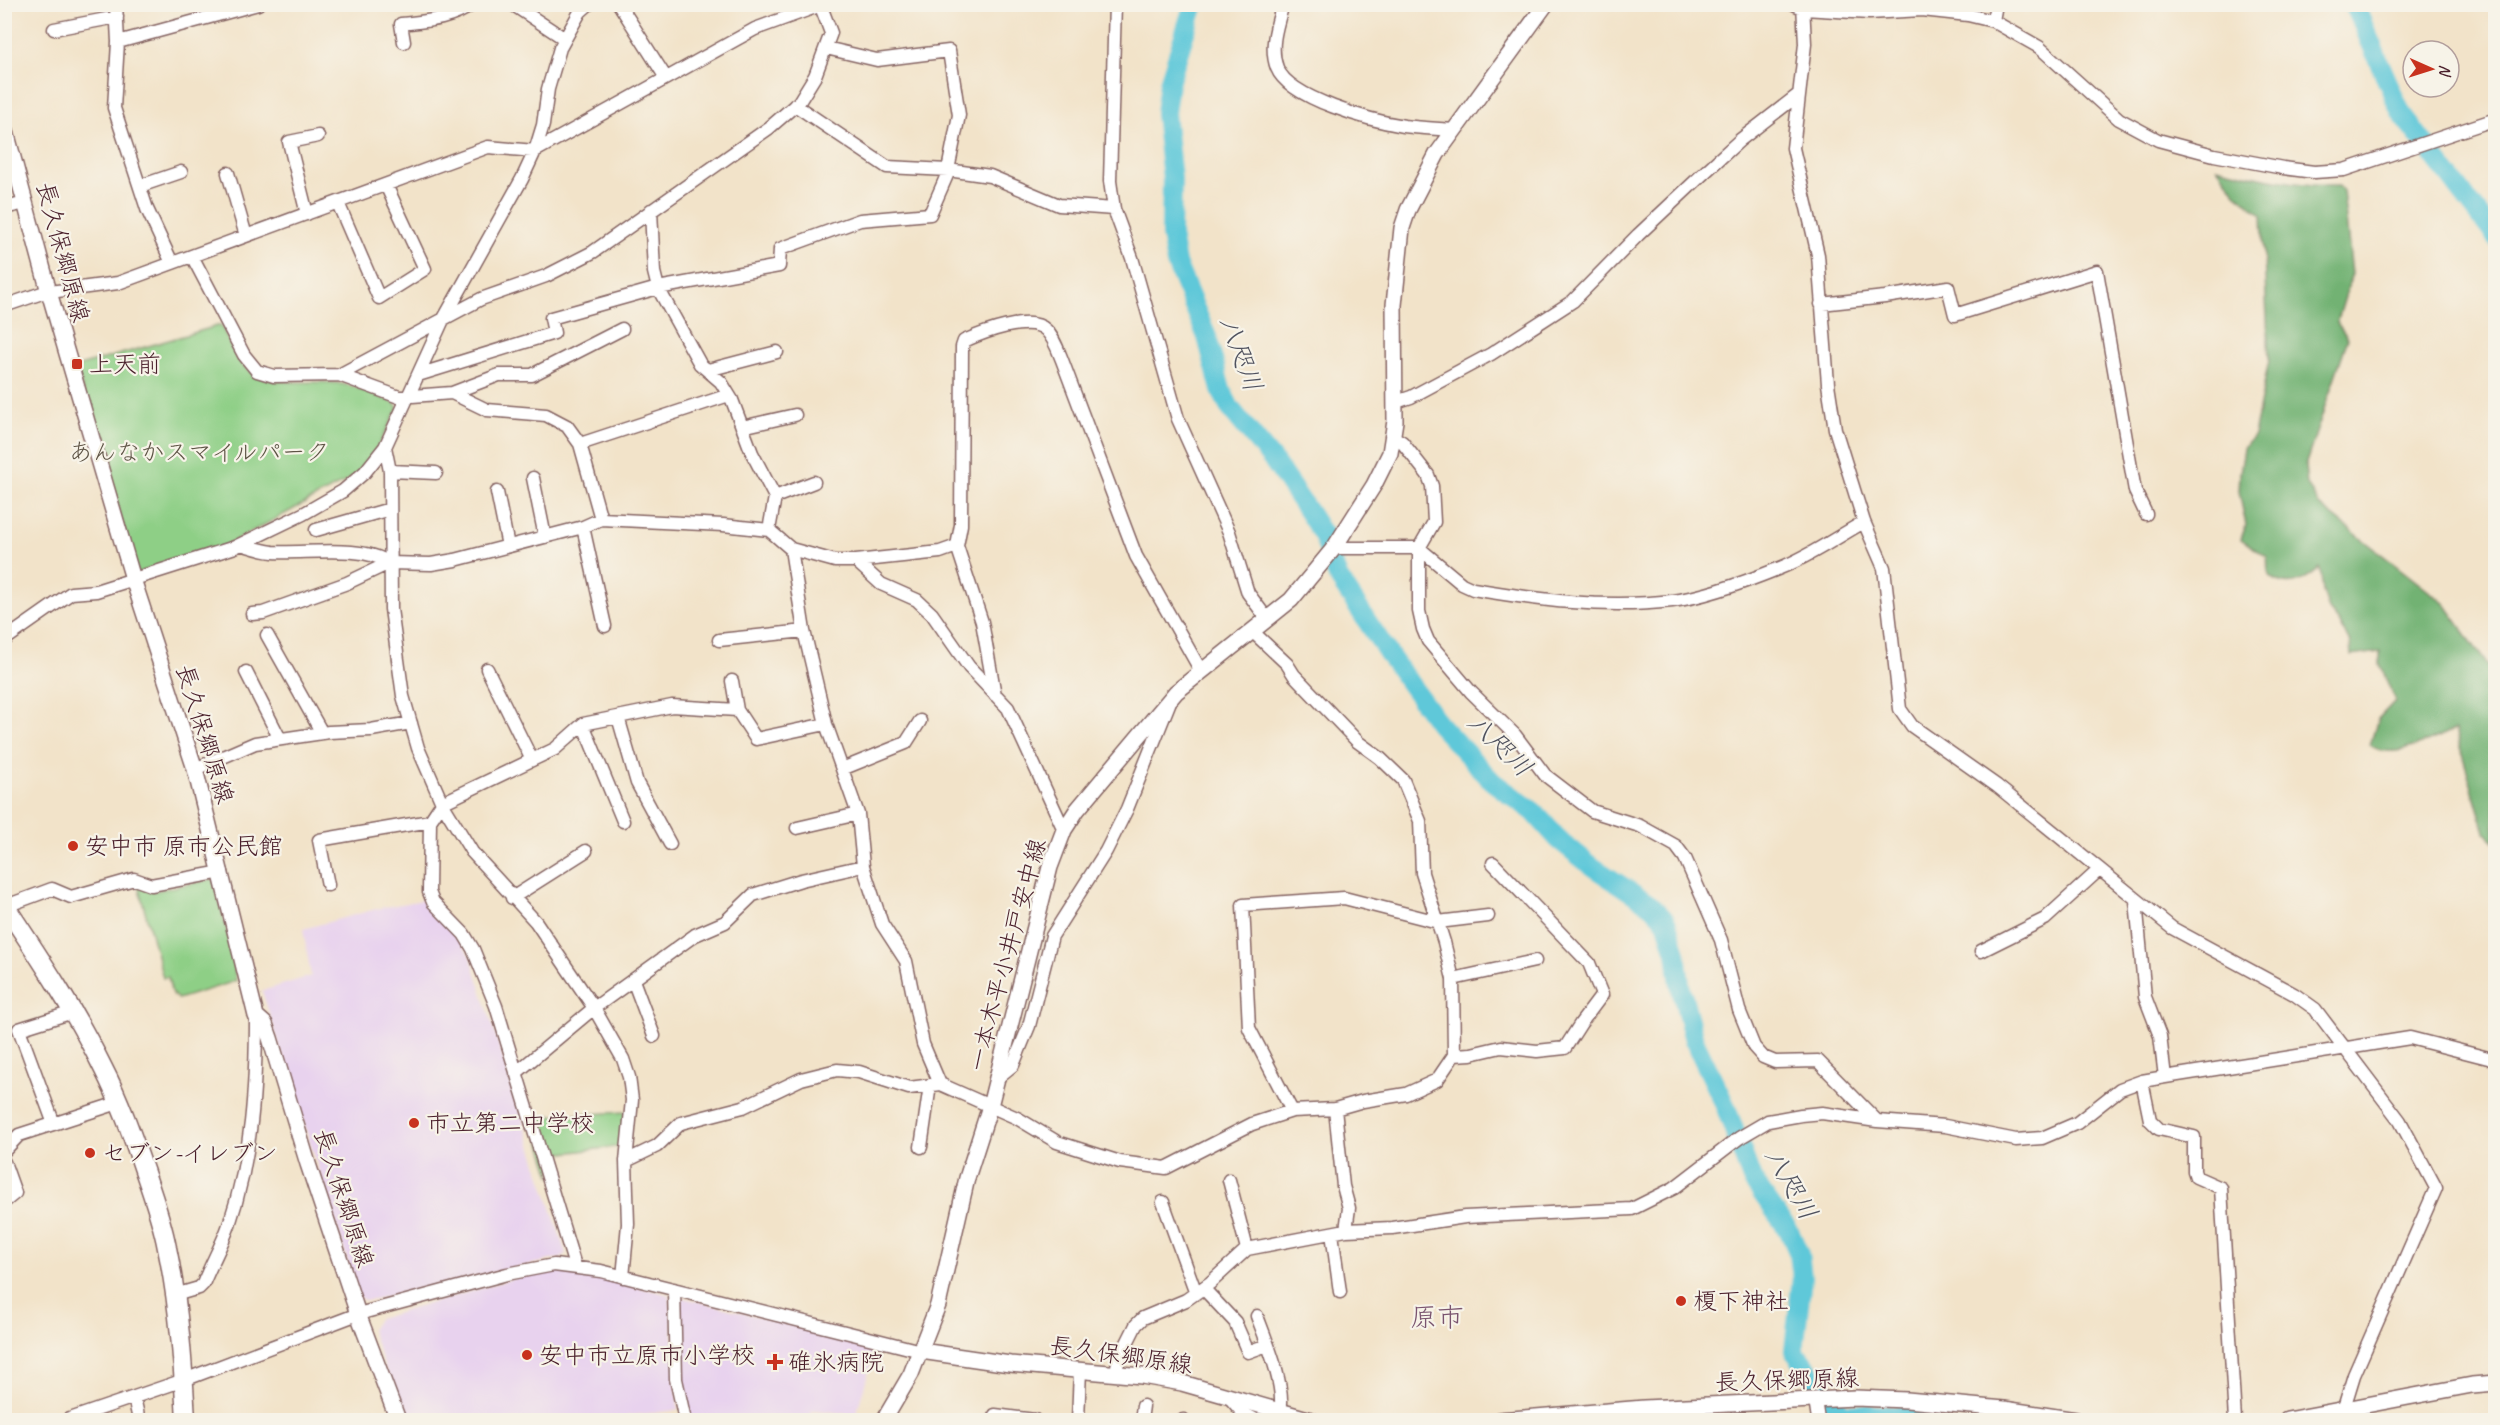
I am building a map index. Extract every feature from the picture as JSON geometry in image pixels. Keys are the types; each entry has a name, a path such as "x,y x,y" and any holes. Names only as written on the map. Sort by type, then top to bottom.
{"highway":[{"path":"5,905 74,1012 104,1070 158,1212 175,1295 186,1420"}],"main road":[{"name":"一本木平小井戸安中線","path":"884,1420 900,1394 921,1351 938,1305 967,1178 990,1106 1050,867 1064,830 1077,810 1172,697 1201,671 1268,620 1297,593 1335,548 1374,484 1389,453 1393,437 1396,402 1394,305 1401,228 1433,162 1546,4"},
{"name":"長久保郷原線","path":"4,124 133,579 195,770 256,1016 265,1024 270,1038 308,1164 358,1314 398,1420"},
{"name":"長久保郷原線","path":"921,1351 1182,1383 1311,1420"},
{"path":"2287,1420 2472,1385 2496,1383"},
{"name":"長久保郷原線","path":"1499,1420 1643,1414 1855,1398 1907,1400 2004,1409 2076,1420"}],"street":[{"path":"118,42 258,4"},
{"path":"404,42 401,24 438,20 460,14 473,4"},
{"path":"512,4 565,39"},
{"path":"4,640 71,593 96,591 241,544 344,491 365,472 385,447 442,322 535,151 543,125 548,89 565,39 580,12 589,4"},
{"path":"619,4 666,78"},
{"path":"1115,4 1110,181 1114,209 1132,258 1178,419 1229,532 1248,593 1268,620"},
{"path":"1283,4 1274,36 1274,57 1277,70 1286,82 1307,94 1358,115 1404,126 1455,130"},
{"path":"1993,21 1996,4"},
{"path":"4,306 27,297 50,292 118,283 488,147 535,151 755,29 820,5 831,33 815,76 795,105 769,128 593,252 546,276 481,300 339,375"},
{"path":"2343,1411 2354,1375 2436,1188 2400,1120 2315,1009 2294,994 2172,928 1997,786 1912,726 1900,709 1884,568 1864,522 1835,429 1818,255 1793,148 1806,44 1800,6 1869,13 1922,10 1968,15 1993,21 2039,47 2119,119 2158,140 2214,155 2314,172 2344,170 2496,119"},
{"path":"54,29 117,11 118,42 114,108 147,209 172,263"},
{"path":"418,375 554,333 551,318 658,288 779,266 780,249 860,220 930,214 948,170 959,115 949,51 877,60 826,48"},
{"path":"1396,402 1411,397 1491,354 1573,301 1638,234 1719,159 1798,95"},
{"path":"795,105 887,167 948,170 990,176 1059,205 1114,209"},
{"path":"307,214 289,142 318,136"},
{"path":"140,186 181,172"},
{"path":"228,173 246,236"},
{"path":"338,203 379,298 425,269 386,185"},
{"path":"4,208 26,202"},
{"path":"651,210 654,272 658,288 700,364 721,382 729,395 752,453 775,497 769,530"},
{"path":"192,256 244,355 256,371 274,375 339,375 399,397 452,393 500,375 532,375 622,329"},
{"path":"1821,304 1885,297 1948,286 1955,315 2097,271 2135,491 2146,514"},
{"path":"995,694 982,622 957,546 961,525 962,347 964,341 985,332 1020,324 1037,324 1045,329 1053,339 1136,556 1201,671"},
{"path":"708,370 777,352"},
{"path":"452,393 487,410 546,415 567,426 580,444 601,519"},
{"path":"580,444 729,395"},
{"path":"742,427 795,415"},
{"path":"1393,437 1402,442 1428,475 1432,486 1434,522 1419,548 1419,611 1428,641 1471,692 1515,735 1545,776 1592,811 1640,826 1676,846 1685,858 1721,940 1739,1010 1754,1047 1763,1057 1775,1062 1818,1061 1877,1121"},
{"path":"385,447 390,471 391,609 403,696 422,759 442,803 472,852 536,922 594,1008 623,1059 629,1077 632,1100 626,1161 628,1224 623,1277"},
{"path":"390,471 436,472"},
{"path":"533,478 544,537"},
{"path":"775,497 814,482"},
{"path":"497,492 508,546"},
{"path":"316,530 390,508"},
{"path":"252,614 347,583 389,563 431,564 583,527 601,519 723,525 769,530 791,549 835,561 940,552 957,546"},
{"path":"1335,548 1419,548 1462,584 1473,589 1569,603 1608,606 1674,601 1702,595 1782,568 1864,522"},
{"path":"583,527 605,626"},
{"path":"241,544 271,552 329,551 380,556 389,563"},
{"path":"791,549 804,631 826,724 858,814 863,866 882,924 906,961 923,1044 935,1085 921,1147"},
{"path":"856,561 881,584 917,600 932,614 969,667 1008,708 1064,830"},
{"path":"719,640 804,631"},
{"path":"626,1161 657,1146 681,1123 743,1107 801,1079 837,1070 859,1072 909,1088 935,1085 1017,1118 1058,1142 1119,1162 1166,1168 1252,1124 1292,1111 1335,1109 1363,1101 1406,1094 1437,1080 1454,1055 1453,979 1422,873 1420,821 1403,780 1380,758 1358,742 1294,675 1287,664 1252,631"},
{"path":"267,635 322,733"},
{"path":"487,669 532,760"},
{"path":"246,672 280,740"},
{"path":"732,681 737,710 756,739 826,724"},
{"path":"997,1078 1013,1065 1029,1026 1052,936 1106,851 1127,808 1172,697"},
{"path":"575,1266 496,1006 473,949 464,934 433,902 429,892 430,821 442,803 555,749 583,724 672,706 737,710"},
{"path":"618,717 637,783 670,844"},
{"path":"842,769 906,743 920,721"},
{"path":"195,770 255,743 322,733 371,730 411,723"},
{"path":"583,724 623,821"},
{"path":"797,828 858,814"},
{"path":"328,885 319,840 430,821"},
{"path":"512,898 586,851"},
{"path":"1454,1055 1471,1054 1501,1047 1537,1051 1566,1048 1602,995 1589,963 1493,863"},
{"path":"516,1073 594,1008 695,935 725,922 753,895 801,880 863,866"},
{"path":"1980,951 2045,919 2099,870"},
{"path":"5,905 52,889 71,897 134,879 151,885 222,872"},
{"path":"1292,1111 1249,1028 1243,905 1344,898 1438,922 1488,916"},
{"path":"2136,901 2145,997 2160,1036 2165,1077"},
{"path":"1453,979 1535,962"},
{"path":"633,980 654,1036"},
{"path":"54,1124 19,1029 74,1012"},
{"path":"175,1295 199,1288 203,1284 229,1224 249,1146 255,1084 256,1016"},
{"path":"1116,1374 1118,1361 1136,1325 1143,1318 1186,1300 1247,1249 1346,1230 1392,1228 1465,1217 1632,1209 1674,1188 1740,1138 1768,1121 1801,1114 1822,1113 1877,1121 1945,1126 2016,1140 2042,1138 2077,1123 2120,1089 2165,1077 2410,1038 2496,1060"},
{"path":"2142,1082 2150,1120 2159,1129 2194,1137 2196,1177 2221,1188 2235,1420"},
{"path":"4,1151 19,1135 118,1103"},
{"path":"1335,1109 1343,1186 1349,1208 1346,1230"},
{"path":"4,1162 15,1193 4,1202"},
{"path":"1229,1180 1247,1249"},
{"path":"1162,1202 1199,1290 1235,1322 1248,1352 1267,1345"},
{"path":"1332,1233 1340,1292"},
{"path":"67,1420 184,1380 358,1314 507,1274 554,1265 575,1266 623,1277 921,1351"},
{"path":"674,1289 676,1379 685,1420"},
{"path":"1257,1316 1282,1402 1280,1412"},
{"path":"1078,1420 1080,1371"},
{"path":"134,1397 139,1420"},
{"path":"1230,1398 1243,1413 1256,1420"},
{"path":"1815,1400 1818,1420"},
{"path":"1141,1420 1143,1406"},
{"path":"992,1420 995,1414 1035,1420"}],"shaded area":[{"name":"市立第二中学校","path":"428,899 434,912 457,935 471,958 566,1254 560,1258 366,1301 359,1297 262,991 311,976 303,929 380,908"},
{"name":"安中市立原市小学校","path":"554,1269 599,1277 670,1295 678,1410 627,1416 626,1420 404,1420 371,1330 378,1319 508,1280"},
{"name":"碓氷病院","path":"677,1296 876,1346 856,1415 816,1410 811,1412 814,1420 688,1420 683,1399"}],"green space":[{"path":"2217,167 2278,180 2339,186 2343,191 2352,274 2337,323 2348,338 2305,466 2307,484 2319,505 2445,604 2495,676 2495,842 2485,832 2455,730 2401,750 2379,750 2370,745 2378,719 2395,701 2380,664 2380,652 2351,656 2350,643 2339,622 2329,610 2323,592 2320,568 2296,583 2278,581 2269,573 2267,557 2241,539 2246,525 2239,492 2240,473 2244,448 2254,435 2269,360 2262,215 2236,193"},
{"name":"あんなかスマイルパーク","path":"221,325 238,360 257,375 280,381 330,382 349,385 395,403 398,408 370,462 352,478 217,550 137,573 76,367"},
{"path":"213,879 231,945 236,981 178,999 172,994 168,977 163,978 138,885 154,891"},
{"path":"626,1112 623,1146 555,1154 551,1176 533,1117"}],"waterway":[{"name":"八咫川","path":"1194,4 1169,83 1165,113 1172,179 1171,235 1176,263 1207,337 1221,390 1230,408 1275,463 1307,510 1323,535 1338,577 1438,723 1493,782 1534,812 1559,840 1593,867 1652,906 1666,921 1676,953 1680,985 1694,1040 1725,1105 1752,1179 1789,1231 1799,1254 1802,1277 1794,1351 1842,1413 1913,1417 1917,1420"},
{"path":"2354,4 2401,113 2496,237"}],"place":[{"name":"上天前","path":"77,364"},
{"name":"安中市 原市公民館","path":"73,846"},
{"name":"市立第二中学校","path":"414,1123"},
{"name":"セブン-イレブン","path":"90,1153"},
{"name":"榎下神社","path":"1681,1301"},
{"name":"安中市立原市小学校","path":"527,1355"},
{"name":"碓氷病院","path":"775,1362"}],"district":[{"name":"原市","path":"1437,1317"}]}
